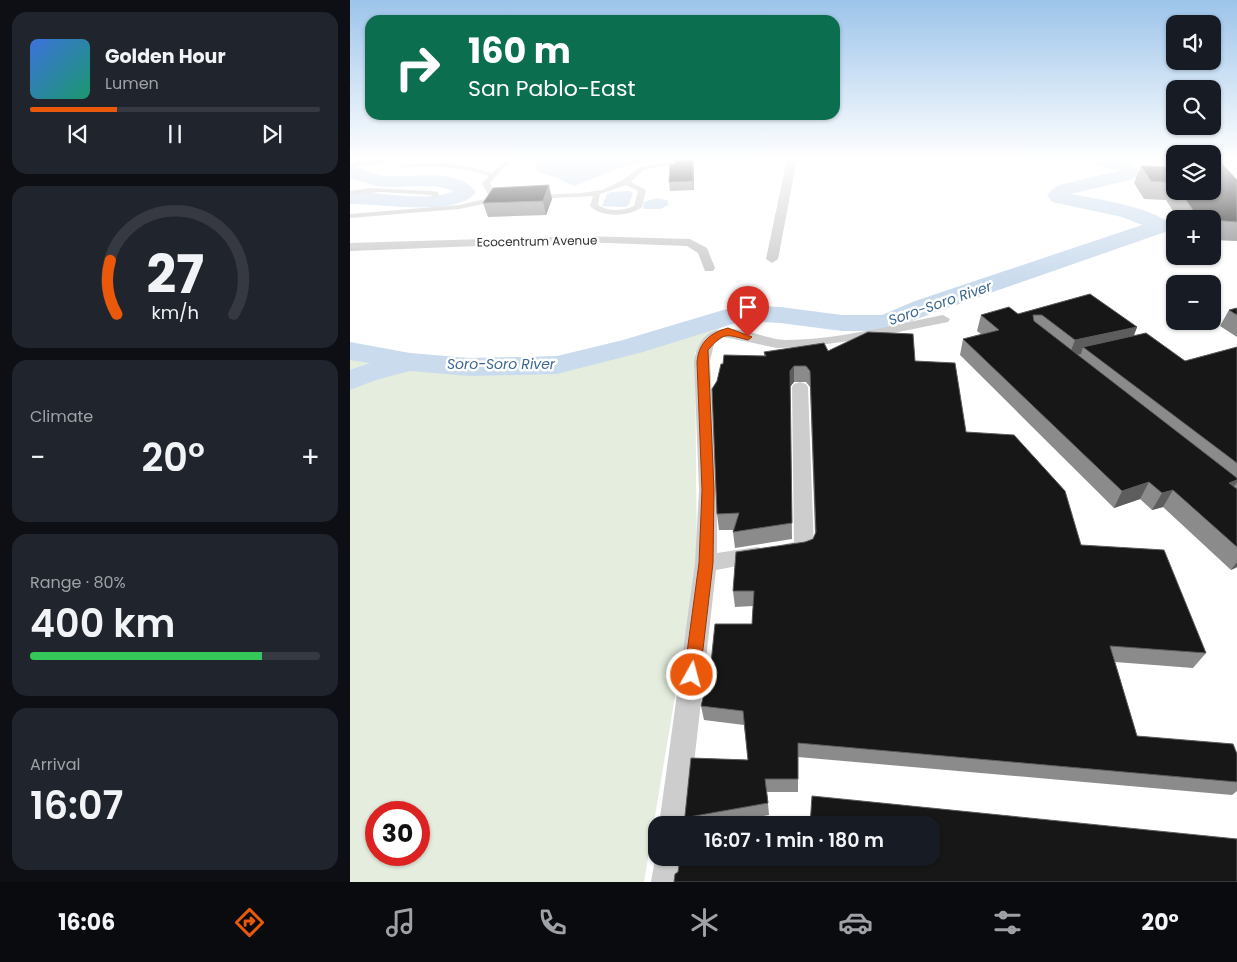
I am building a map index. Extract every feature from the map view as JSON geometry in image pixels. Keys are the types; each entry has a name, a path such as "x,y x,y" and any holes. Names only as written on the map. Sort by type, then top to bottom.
{"street":[{"path":"350,216 459,207 486,200"},
{"path":"595,200 594,206 598,210 632,210 638,206 639,200"},
{"path":"772,259 784,200"},
{"name":"Ecocentrum Avenue","path":"350,247 582,239 690,243 703,251 709,268"},
{"path":"674,816 706,563 708,490 703,350 717,334 728,331 775,344 806,343 943,320"},
{"path":"706,563 804,548 800,387"},
{"path":"666,882 668,866"}],"green space":[{"path":"740,313 712,334 695,353 697,565 655,816 648,816 648,858 644,882 350,882 350,351 410,362 470,367 557,365 633,346"}],"water":[{"path":"604,200 630,200 626,207 602,206"},
{"path":"667,200 669,205 660,209 643,209 644,202"}],"building":[{"path":"485,200 543,200 543,201 483,203"},
{"path":"1186,200 1237,200 1237,222 1221,221 1221,210 1193,210"},
{"path":"1090,294 1137,327 1075,340 1042,315 1033,315 1034,321 1237,478 1237,480 1229,483 1237,489 1237,547 1173,490 1162,493 1149,482 1122,491 963,339 999,330 981,315 1009,307 1018,314"},
{"path":"1237,308 1237,315 1229,310"},
{"path":"868,332 913,334 915,361 955,363 966,432 1014,435 1065,491 1081,545 1164,550 1206,653 1110,646 1137,736 1233,744 1237,754 1237,782 798,743 798,779 765,779 768,803 695,816 685,816 691,758 748,760 743,711 701,706 711,663 715,624 752,624 754,591 733,591 736,552 805,542 813,539 816,532 810,371 806,366 794,366 790,371 792,523 733,532 739,513 717,514 712,389 717,381 721,364 723,364 724,355 766,356 764,352 824,343 828,351"},
{"path":"1146,333 1185,361 1237,347 1237,463 1083,347"},
{"path":"812,796 1237,839 1237,882 674,882 679,866 940,866 940,816 811,816"}],"waterway":[{"path":"400,200 426,202 445,200"},
{"name":"Soro-Soro River","path":"350,351 410,362 470,367 557,365 633,346 740,313 780,315 842,323 886,323 924,307 1157,227 1158,224 1128,212 1070,200"},
{"path":"350,381 365,374 402,364"}],"route":[{"path":"692,675 706,563 708,490 703,350 717,334 728,331 748,337"}]}
